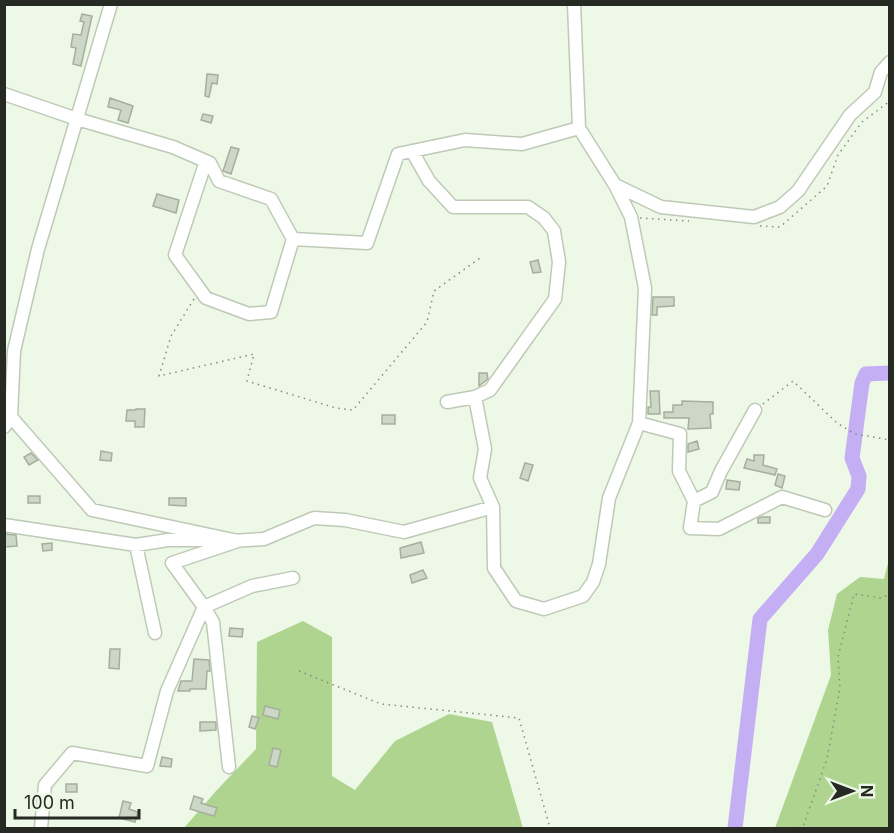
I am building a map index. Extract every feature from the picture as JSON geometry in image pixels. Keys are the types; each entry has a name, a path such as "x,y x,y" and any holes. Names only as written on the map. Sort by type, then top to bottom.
{"street":[{"path":"111,4 38,249 14,351 7,419 92,510 238,541"},
{"path":"475,397 485,449 480,478 493,507 494,568 516,601 544,609 584,596 593,582 599,564 609,498 639,423 645,288 631,217 615,185 579,128 574,4"},
{"path":"615,185 661,207 754,217 780,207 798,191 850,115 875,92 881,72 890,62"},
{"path":"4,94 76,119 173,147 206,161 210,163 219,181 271,199 293,239 271,312 249,314 206,298 175,255 206,161"},
{"path":"293,239 367,243 399,154 465,140 522,144 579,128"},
{"path":"412,151 429,181 453,207 528,207 544,218 554,231 559,262 555,299 490,390 475,397 447,402"},
{"path":"693,501 712,492 755,410"},
{"path":"639,423 680,434 679,471 693,501 690,528 719,529 782,497 825,510"},
{"path":"4,525 136,545 168,540 264,539 314,518 345,520 404,532 493,507"},
{"path":"229,767 213,622 172,563 238,541"},
{"path":"136,545 155,633"},
{"path":"41,828 45,785 72,753 147,766 167,691 204,608 252,586 292,578"}],"path":[{"path":"757,226 780,227 827,186 838,155 862,122 890,101"},
{"path":"631,217 688,221"},
{"path":"200,290 171,336 159,376 254,354 247,381 336,408 353,410 427,322 434,291 480,258"},
{"path":"755,410 793,381 837,423 855,434 890,440"},
{"path":"798,828 804,824 826,759 840,688 838,657 854,594 880,598 890,594"},
{"path":"299,671 381,704 519,718 550,828"}],"green space":[{"path":"889,559 889,828 775,828 831,675 828,630 837,594 860,577 884,579"},
{"path":"303,621 332,637 332,776 355,790 395,741 449,714 492,722 523,828 184,828 256,749 257,642"}],"building":[{"path":"82,14 92,16 81,66 73,64 76,48 71,47 73,34 81,35 84,22 80,21"},
{"path":"207,74 218,75 217,84 212,83 209,97 205,96"},
{"path":"110,98 133,106 128,123 118,120 121,110 108,107"},
{"path":"203,114 213,116 211,123 201,120"},
{"path":"231,147 239,149 231,174 223,171"},
{"path":"157,194 179,200 176,213 153,206"},
{"path":"538,260 541,272 533,273 530,262"},
{"path":"653,297 674,297 674,306 657,307 657,315 652,315"},
{"path":"479,373 487,373 488,379 479,386"},
{"path":"650,391 659,391 660,414 648,414 648,407 651,407"},
{"path":"682,401 713,402 713,414 710,414 711,428 688,429 689,418 664,418 664,412 673,412 673,405 682,405"},
{"path":"145,409 144,427 135,427 135,421 126,421 127,410"},
{"path":"382,415 395,415 395,424 382,424"},
{"path":"697,441 699,449 688,452 688,444"},
{"path":"101,451 112,453 111,461 100,460"},
{"path":"31,453 38,460 29,465 24,457"},
{"path":"754,455 764,455 763,465 777,469 775,475 744,468 747,459 754,461"},
{"path":"525,463 533,465 528,481 520,478"},
{"path":"778,474 785,476 782,488 775,485"},
{"path":"727,480 740,482 739,490 726,489"},
{"path":"28,496 40,496 40,503 28,503"},
{"path":"169,498 186,498 186,506 169,505"},
{"path":"770,517 770,523 758,523 758,518"},
{"path":"4,534 16,535 17,546 4,547"},
{"path":"421,542 424,553 401,558 400,548"},
{"path":"52,543 52,550 43,551 42,544"},
{"path":"423,570 427,578 412,583 410,575"},
{"path":"230,628 243,629 242,637 229,636"},
{"path":"110,649 120,649 119,669 109,668"},
{"path":"194,659 209,660 210,671 207,671 206,689 178,691 181,681 192,681"},
{"path":"265,706 280,710 278,719 263,715"},
{"path":"252,716 259,718 255,729 249,727"},
{"path":"200,722 216,722 216,730 200,731"},
{"path":"273,748 281,750 277,767 269,765"},
{"path":"162,757 172,759 171,767 160,766"},
{"path":"66,784 77,784 77,792 66,792"},
{"path":"194,796 203,799 201,803 217,808 214,816 190,809"},
{"path":"123,801 131,803 129,809 138,812 135,822 119,818"}],"waterway":[{"path":"735,828 760,619 817,554 858,489 859,476 852,458 862,383 866,374 890,373"}]}
